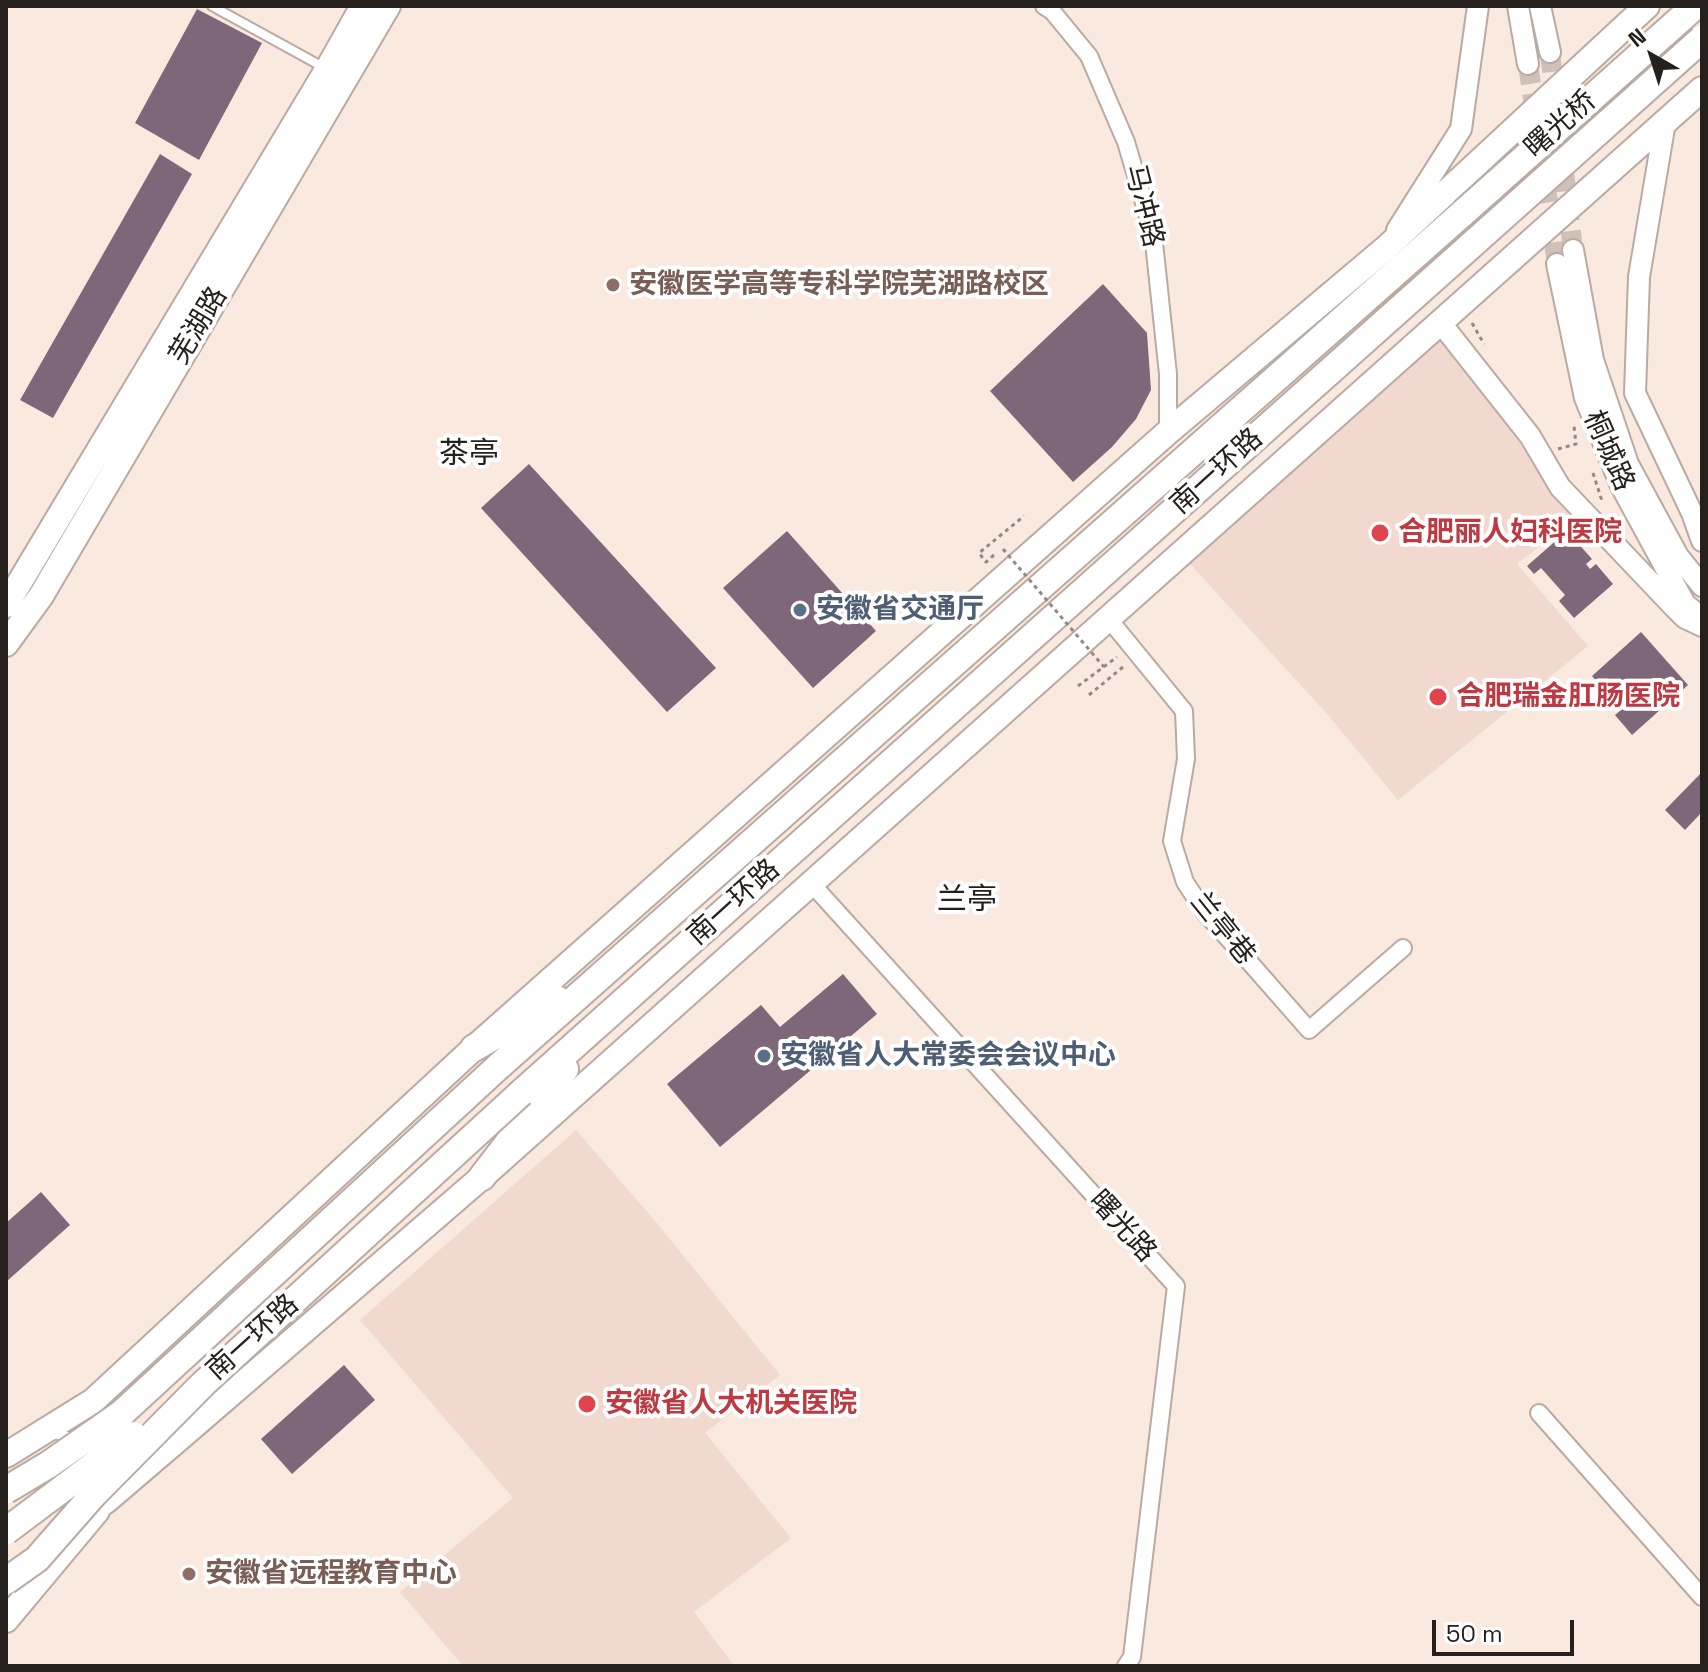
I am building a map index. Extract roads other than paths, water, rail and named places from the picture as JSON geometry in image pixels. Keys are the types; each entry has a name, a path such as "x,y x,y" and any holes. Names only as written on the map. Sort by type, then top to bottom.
{"highway":[{"name":"曙光桥","path":"1464,212 1695,6"},
{"name":"曙光桥","path":"1477,240 1702,39"},
{"name":"南一环路","path":"6,1490 121,1414 499,1066 1464,212"},
{"name":"南一环路","path":"6,1581 37,1559 94,1494 204,1383 521,1093 1477,240"},
{"path":"474,1048 608,969"},
{"path":"482,1177 604,1019"},
{"path":"6,1531 204,1383"},
{"path":"6,1498 48,1465"},
{"path":"6,1593 37,1559"}],"main road":[{"name":"芜湖路","path":"6,605 363,6"},
{"name":"芜湖路","path":"6,644 41,596 388,6"},
{"path":"6,1455 42,1432 89,1412 474,1048 1168,432 1386,248 1647,6"},
{"path":"6,1567 106,1501 482,1177 1702,89"},
{"path":"6,1620 106,1501"}],"street":[{"name":"马冲路","path":"1044,6 1052,11 1089,56 1126,142 1153,233 1168,374 1168,432"},
{"path":"1386,248 1461,129 1478,6"},
{"path":"1518,6 1528,64"},
{"path":"1540,6 1550,52"},
{"path":"1665,122 1639,277 1635,393 1692,513 1702,541"},
{"name":"桐城路","path":"1702,586 1678,556 1628,464 1593,360 1565,257 1585,398 1621,486 1685,604 1702,619"},
{"path":"1440,322 1530,436 1560,487 1685,618 1702,626"},
{"name":"兰亭巷","path":"1108,618 1184,711 1186,759 1172,841 1185,882 1206,914 1309,1030 1403,948"},
{"name":"曙光路","path":"810,882 1176,1286 1132,1657 1126,1666"},
{"path":"1539,1413 1702,1597"}],"lane":[{"path":"212,6 327,70"},
{"path":"89,1412 94,1436"},
{"path":"42,1432 68,1436 106,1487 106,1501"},
{"path":"102,1449 119,1474 137,1474"}],"tunnel":[{"path":"1550,52 1573,250"},
{"path":"1528,64 1557,264"}],"place":[{"name":"安徽医学高等专科学院芜湖路校区","path":"613,285"},
{"name":"合肥丽人妇科医院","path":"1380,533"},
{"name":"安徽省交通厅","path":"800,610"},
{"name":"合肥瑞金肛肠医院","path":"1438,697"},
{"name":"安徽省人大常委会会议中心","path":"764,1056"},
{"name":"安徽省人大机关医院","path":"587,1404"},
{"name":"安徽省远程教育中心","path":"189,1574"}],"district":[{"name":"茶亭","path":"469,455"},
{"name":"兰亭","path":"967,901"}]}
